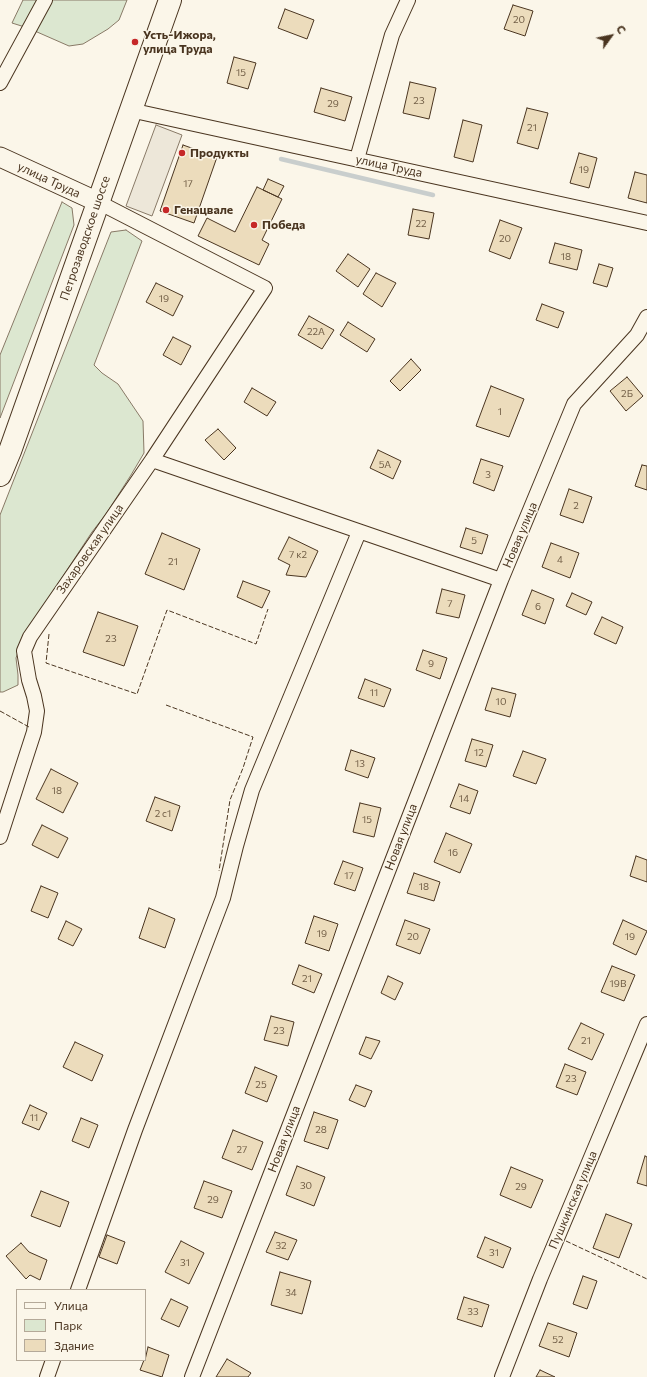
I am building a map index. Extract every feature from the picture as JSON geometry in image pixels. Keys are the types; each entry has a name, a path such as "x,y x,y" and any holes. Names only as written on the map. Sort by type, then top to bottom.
{"main road":[{"name":"Петрозаводское шоссе","path":"0,475 10,451 170,0"},
{"name":"улица Труда","path":"0,157 98,202"}],"street":[{"path":"0,83 45,0"},
{"path":"357,159 392,35 408,0"},
{"name":"улица Труда","path":"130,110 647,223"},
{"name":"Захаровская улица","path":"0,837 34,732 37,711 24,652 30,637 152,460 265,288 98,202"},
{"name":"Новая улица","path":"192,1377 501,580 574,404 637,335 647,317"},
{"path":"152,460 501,580"},
{"path":"78,1289 135,1130 223,898 252,790 359,532"},
{"name":"Пушкинская улица","path":"502,1377 540,1279 647,1024"},
{"path":"47,1377 53,1361"}],"green space":[{"path":"23,0 127,0 119,20 108,29 83,44 69,46 28,28 12,23"},
{"path":"62,202 72,208 74,225 0,418 0,355"},
{"path":"126,230 142,241 94,365 102,373 118,384 143,421 144,453 106,514 92,532 23,637 16,658 18,685 0,692 0,515 111,232"}],"shaded area":[{"path":"156,125 182,135 152,216 126,206"}],"building":[{"path":"513,5 533,11 525,36 504,29"},
{"path":"285,9 314,20 307,39 278,28"},
{"path":"234,57 256,63 248,89 227,83"},
{"path":"410,82 436,88 429,119 403,113"},
{"path":"321,88 352,97 345,121 314,112"},
{"path":"527,108 548,113 538,149 517,143"},
{"path":"463,120 482,125 473,162 454,157"},
{"path":"183,145 217,157 194,223 160,211"},
{"path":"579,153 597,158 589,188 570,183"},
{"path":"635,172 647,175 647,203 628,198"},
{"path":"268,179 284,186 278,197 263,190"},
{"name":"Победа","path":"257,187 282,199 262,240 269,244 259,265 198,236 207,218 235,232"},
{"path":"413,209 434,213 429,239 408,235"},
{"path":"500,220 522,228 510,259 489,251"},
{"path":"555,243 582,250 577,270 549,263"},
{"path":"348,254 370,269 358,287 336,271"},
{"path":"599,264 613,268 607,287 593,283"},
{"path":"376,273 396,283 382,307 363,294"},
{"path":"156,283 183,296 173,316 146,302"},
{"path":"542,304 564,312 558,328 536,320"},
{"path":"309,316 334,330 322,349 298,335"},
{"path":"348,322 375,339 367,352 340,335"},
{"path":"173,337 191,346 181,365 163,355"},
{"path":"411,359 421,370 400,391 390,381"},
{"path":"627,377 643,396 626,411 610,391"},
{"path":"491,386 524,399 509,437 476,426"},
{"path":"252,388 276,402 267,416 244,402"},
{"path":"218,429 236,448 224,460 205,440"},
{"path":"378,450 401,461 393,479 370,468"},
{"path":"481,459 503,466 494,491 473,483"},
{"path":"642,465 647,466 647,490 635,486"},
{"path":"569,489 592,497 583,523 560,515"},
{"path":"466,528 488,535 482,554 460,547"},
{"path":"162,533 200,549 184,590 145,574"},
{"path":"289,537 318,551 306,577 286,575 290,565 278,559"},
{"path":"551,543 579,553 570,578 542,567"},
{"path":"243,581 270,591 262,608 237,597"},
{"path":"442,589 465,595 459,618 436,613"},
{"path":"532,590 554,599 545,624 522,615"},
{"path":"572,593 592,602 586,615 566,606"},
{"path":"98,612 138,626 124,666 83,652"},
{"path":"602,617 623,627 616,644 594,634"},
{"path":"423,650 447,658 440,679 416,670"},
{"path":"365,679 391,689 384,707 358,698"},
{"path":"492,688 516,694 510,717 485,710"},
{"path":"472,739 493,745 486,767 465,761"},
{"path":"351,750 375,758 368,778 345,770"},
{"path":"523,751 546,759 536,784 513,776"},
{"path":"51,769 78,783 63,813 36,799"},
{"path":"459,784 478,791 470,814 450,807"},
{"path":"155,797 180,806 172,831 146,821"},
{"path":"360,803 381,808 374,837 353,832"},
{"path":"42,825 68,838 58,858 32,845"},
{"path":"446,833 472,844 460,873 434,862"},
{"path":"636,856 647,860 647,882 630,876"},
{"path":"343,861 363,868 355,891 334,884"},
{"path":"414,873 440,882 434,901 407,893"},
{"path":"41,886 58,893 48,918 31,911"},
{"path":"149,908 175,919 165,948 139,938"},
{"path":"314,916 338,924 329,951 305,943"},
{"path":"405,920 430,929 420,954 396,945"},
{"path":"623,920 647,931 636,955 613,944"},
{"path":"66,921 82,929 73,946 58,939"},
{"path":"299,965 322,974 314,993 292,984"},
{"path":"612,966 635,975 624,1001 601,992"},
{"path":"388,976 403,983 395,1000 381,993"},
{"path":"271,1016 294,1022 288,1046 264,1040"},
{"path":"581,1023 604,1034 592,1060 568,1049"},
{"path":"366,1037 380,1041 371,1059 359,1054"},
{"path":"75,1042 103,1055 92,1081 63,1067"},
{"path":"565,1064 586,1072 577,1095 556,1087"},
{"path":"255,1067 277,1076 267,1102 245,1093"},
{"path":"356,1085 372,1091 365,1107 349,1100"},
{"path":"30,1105 47,1113 39,1130 22,1123"},
{"path":"314,1112 338,1120 328,1149 304,1141"},
{"path":"81,1118 98,1125 89,1148 72,1141"},
{"path":"233,1130 263,1142 252,1170 222,1158"},
{"path":"645,1156 647,1157 647,1186 637,1183"},
{"path":"297,1166 325,1177 314,1206 286,1195"},
{"path":"511,1167 543,1180 531,1208 500,1195"},
{"path":"204,1181 232,1191 222,1218 194,1208"},
{"path":"41,1191 69,1202 60,1227 31,1216"},
{"path":"606,1214 632,1224 619,1258 593,1248"},
{"path":"275,1232 297,1240 288,1260 266,1252"},
{"path":"107,1235 125,1242 117,1264 99,1257"},
{"path":"485,1237 511,1248 503,1268 477,1257"},
{"path":"181,1241 204,1253 189,1284 165,1272"},
{"path":"21,1243 29,1252 47,1260 40,1280 30,1275 26,1279 6,1256"},
{"path":"280,1272 311,1281 302,1314 271,1305"},
{"path":"583,1276 597,1281 587,1309 573,1304"},
{"path":"464,1297 489,1305 482,1327 457,1319"},
{"path":"171,1299 188,1307 179,1327 161,1319"},
{"path":"548,1323 577,1333 569,1357 539,1346"},
{"path":"148,1347 169,1355 162,1377 140,1370 144,1361 146,1361"},
{"path":"227,1359 251,1373 248,1377 216,1377"},
{"path":"540,1370 555,1377 536,1377"}],"waterway":[{"path":"281,159 433,195"}],"fence":[{"path":"49,634 46,663 137,694 167,610 256,644 268,609"},
{"path":"166,705 253,737 243,768 230,800 219,871"},
{"path":"0,711 29,727"},
{"path":"566,1241 647,1279"}],"place":[{"name":"Усть-Ижора, улица Труда","path":"135,42"},
{"name":"Продукты","path":"182,153"},
{"name":"Генацвале","path":"166,210"},
{"name":"Победа","path":"254,225"}]}
